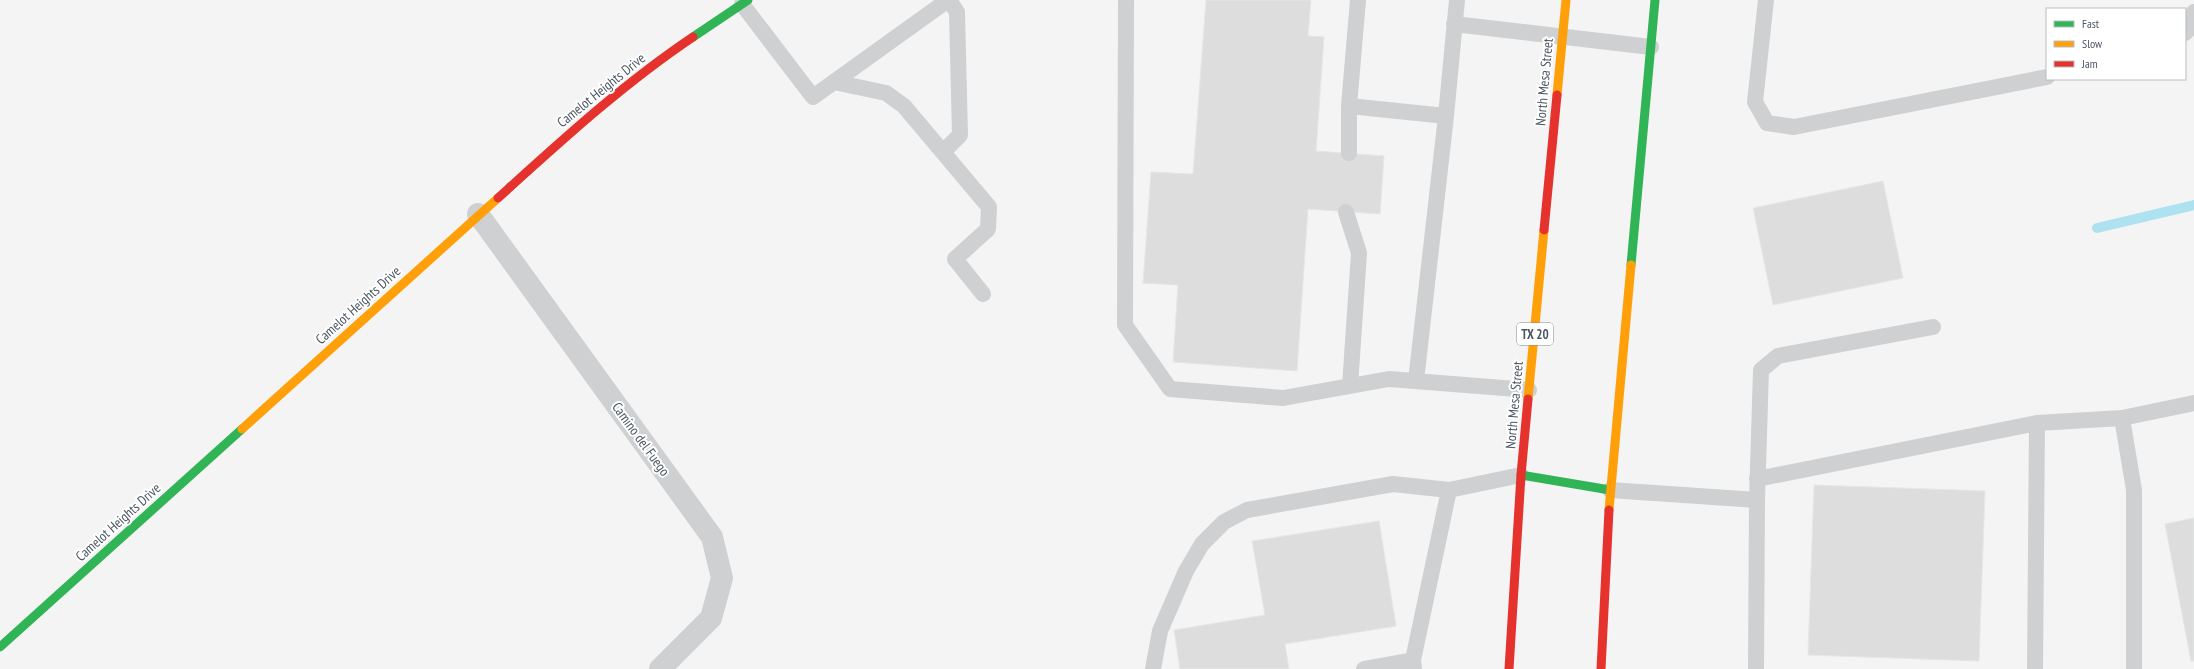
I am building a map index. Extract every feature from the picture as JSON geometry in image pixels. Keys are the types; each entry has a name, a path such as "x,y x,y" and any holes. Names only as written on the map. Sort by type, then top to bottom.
{"main road":[{"name":"North Mesa Street","path":"1509,669 1529,390 1566,0"},
{"path":"1602,669 1610,490 1655,0"},
{"name":"Camelot Heights Drive","path":"0,647 478,214 584,120 658,61 745,2"},
{"path":"1522,474 1610,490"}],"street":[{"name":"Camino del Fuego","path":"478,214 712,537 722,578 711,618 660,669"}],"lane":[{"path":"745,2 814,97 949,0 957,12 960,135 943,152"},
{"path":"1126,0 1125,325 1170,389 1283,398 1389,379 1529,390"},
{"path":"1349,154 1349,106 1358,0"},
{"path":"1416,381 1446,116 1456,0"},
{"path":"1766,0 1755,102 1767,123 1794,127 2046,77"},
{"path":"2186,32 2191,27 2194,12"},
{"path":"1454,24 1651,47"},
{"path":"834,82 886,93 904,106 989,206 988,229 955,259 983,294"},
{"path":"1349,106 1446,116"},
{"path":"1346,212 1359,253 1350,386"},
{"path":"1756,669 1756,500 1761,370 1778,356 1933,327"},
{"path":"1757,478 2037,423 2122,418 2194,403"},
{"path":"2122,418 2134,490 2134,669"},
{"path":"2035,669 2037,423"},
{"path":"1153,669 1160,631 1186,571 1202,544 1224,522 1247,510 1393,484 1449,490 1522,474"},
{"path":"1364,669 1414,664 1449,490"},
{"path":"1610,490 1756,500"}],"building":[{"path":"1206,0 1311,0 1308,36 1324,37 1316,151 1384,156 1380,214 1308,209 1297,371 1173,362 1178,285 1143,283 1151,172 1193,174"},
{"path":"1883,181 1903,278 1773,305 1753,208"},
{"path":"1814,485 1985,491 1979,661 1808,655"},
{"path":"2194,518 2194,661 2191,661 2165,524"},
{"path":"1379,521 1396,626 1285,644 1289,669 1180,669 1174,630 1265,615 1252,541"}],"waterway":[{"path":"2097,228 2194,205"}],"traffic: fast":[{"path":"693,37 748,0"},
{"path":"1631,265 1655,0"},
{"path":"0,647 242,429"},
{"path":"1521,475 1610,490"}],"traffic: slow":[{"path":"1557,95 1566,0"},
{"path":"242,429 498,198"},
{"path":"1528,399 1544,230"},
{"path":"1609,510 1631,265"}],"traffic: jam":[{"path":"498,198 569,134 617,94 693,37"},
{"path":"1544,230 1557,95"},
{"path":"1509,669 1521,475 1528,399"},
{"path":"1601,669 1609,510"}]}
